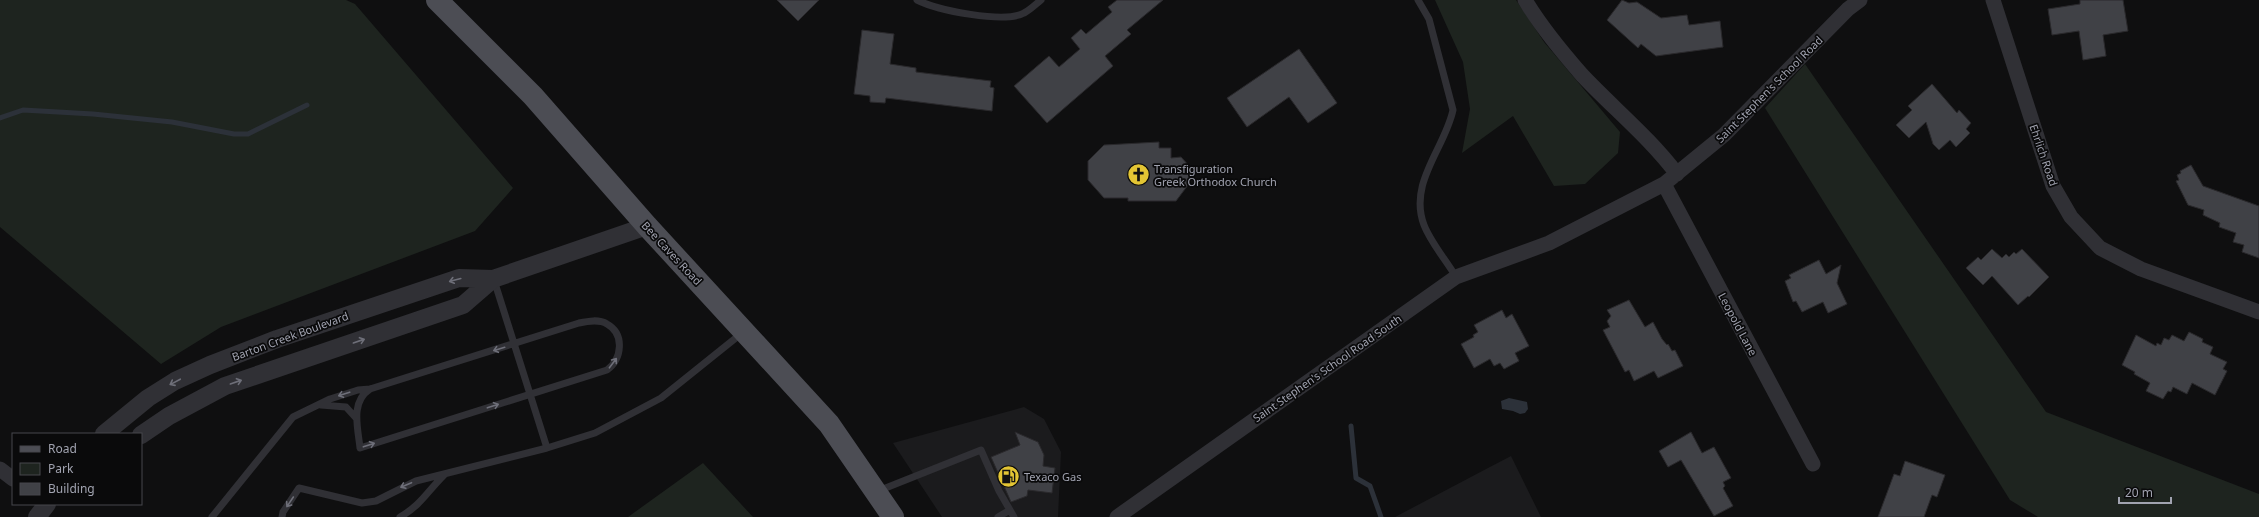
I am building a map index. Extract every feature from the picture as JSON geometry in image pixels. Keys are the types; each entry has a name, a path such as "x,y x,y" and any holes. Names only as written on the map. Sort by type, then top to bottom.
{"main road":[{"name":"Bee Caves Road","path":"437,0 533,96 647,226 829,424 893,517"}],"street":[{"path":"1525,0 1544,30 1583,75 1663,155 1677,174"},
{"name":"Saint Stephen's School Road","path":"1549,243 1664,184 1677,174 1724,135 1848,9 1860,0"},
{"name":"Ehrlich Road","path":"1993,0 2053,186 2071,217 2100,248 2134,266 2259,312"},
{"name":"Leopold Lane","path":"1664,184 1813,464"},
{"name":"Barton Creek Boulevard","path":"105,433 148,398 203,368 277,339 459,278 493,279 647,226"},
{"name":"Saint Stephen's School Road South","path":"1117,517 1456,277 1549,243"},
{"name":"Barton Creek Boulevard","path":"142,434 169,416 225,386 463,305 493,279"},
{"path":"203,368 214,392"},
{"path":"0,469 12,478"}],"lane":[{"path":"917,0 928,5 987,18 1023,14 1042,0"},
{"path":"1418,0 1429,19 1454,110 1450,124 1424,179 1420,194 1421,210 1424,225 1456,277"},
{"path":"493,279 547,448"},
{"path":"212,517 293,417 305,410 321,405 330,399 358,390 370,389 590,321 607,324 618,338 618,355 614,364 607,370 360,448 356,418 360,399 370,389"},
{"path":"282,517 283,512 299,488 362,503 376,501 416,481 547,448 595,433 661,398 744,331"},
{"path":"321,405 346,407 356,418"},
{"path":"876,492 981,450 999,491 1014,517"},
{"path":"400,517 420,503 431,487 444,475"},
{"path":"998,517 1010,510"}],"shaded area":[{"path":"1509,398 1527,402 1528,409 1525,413 1520,414 1502,409 1501,401"},
{"path":"1024,407 1044,419 1061,452 1058,517 942,517 893,443"},
{"path":"1511,456 1541,517 1395,517 1488,468"}],"green space":[{"path":"0,0 346,0 355,4 513,188 475,231 221,327 161,364 0,227"},
{"path":"1435,0 1516,0 1544,42 1620,132 1618,153 1585,184 1554,186 1513,116 1462,153 1470,109 1463,62"},
{"path":"1805,64 2046,412 2259,494 2259,517 2038,517 2010,500 1765,108"},
{"path":"703,463 753,517 628,517"}],"building":[{"path":"777,0 819,0 798,21"},
{"path":"1117,0 1163,0 1127,30 1131,34 1105,56 1113,66 1047,123 1014,86 1049,56 1059,67 1080,49 1071,38 1081,29 1086,34 1112,12 1108,7"},
{"path":"1622,0 1629,3 1637,2 1661,18 1687,15 1689,25 1720,21 1723,47 1656,56 1641,44 1638,48 1607,20"},
{"path":"2080,0 2123,0 2128,31 2103,35 2106,56 2083,60 2079,31 2052,35 2048,9 2080,4"},
{"path":"862,30 894,34 890,64 916,68 916,72 991,81 990,87 994,88 992,111 886,98 885,103 870,102 870,96 854,94"},
{"path":"1299,49 1337,103 1308,123 1289,97 1247,127 1227,98"},
{"path":"1932,84 1957,113 1959,110 1971,123 1966,129 1970,133 1956,147 1950,140 1939,150 1933,144 1926,122 1909,138 1896,125 1912,110 1908,106"},
{"name":"Transfiguration Greek Orthodox Church","path":"1159,142 1159,148 1171,148 1171,158 1181,157 1191,168 1191,181 1176,201 1128,201 1128,198 1104,198 1088,180 1088,161 1104,145"},
{"path":"2191,165 2203,186 2259,206 2259,258 2242,252 2244,245 2233,242 2236,233 2219,227 2220,223 2203,215 2204,210 2188,205 2176,181 2179,180 2177,175 2181,173 2180,171"},
{"path":"1992,249 2002,258 2006,254 2009,257 2014,252 2016,254 2022,249 2049,277 2029,297 2028,296 2018,305 1992,276 1983,285 1966,268 1978,257 1981,260"},
{"path":"1819,260 1826,274 1841,265 1837,283 1847,304 1828,313 1823,302 1802,312 1796,301 1793,302 1785,281 1791,278 1789,275"},
{"path":"1629,300 1645,327 1653,322 1662,339 1667,345 1668,344 1672,351 1675,350 1683,366 1658,378 1654,371 1634,381 1629,370 1625,372 1603,330 1610,327 1607,321 1611,316 1607,310"},
{"path":"1502,310 1506,318 1512,314 1529,346 1515,353 1519,361 1504,369 1500,363 1494,366 1490,359 1474,368 1461,344 1474,337 1473,335 1478,332 1474,325"},
{"path":"2189,332 2203,339 2202,342 2213,347 2210,354 2227,362 2223,369 2227,371 2215,395 2192,383 2187,394 2173,387 2171,392 2168,391 2163,399 2146,391 2150,383 2122,365 2136,335 2156,346 2157,343 2161,345 2164,338 2169,340 2172,335 2184,341"},
{"path":"1015,432 1038,442 1044,455 1043,466 1055,468 1052,493 1028,490 1027,496 1011,502 991,457 1020,445"},
{"path":"1691,432 1702,453 1714,447 1731,478 1723,482 1725,486 1723,488 1733,506 1714,516 1681,460 1668,467 1659,451"},
{"path":"1905,461 1945,475 1937,497 1932,495 1924,517 1878,517 1894,474 1900,476"}],"waterway":[{"path":"0,118 23,110 93,114 172,122 234,134 248,134 307,105"},
{"path":"1351,426 1356,478 1370,486 1381,517"}],"place":[{"name":"Transfiguration Greek Orthodox Church","path":"1139,174"},
{"name":"Texaco Gas","path":"1009,476"}]}
